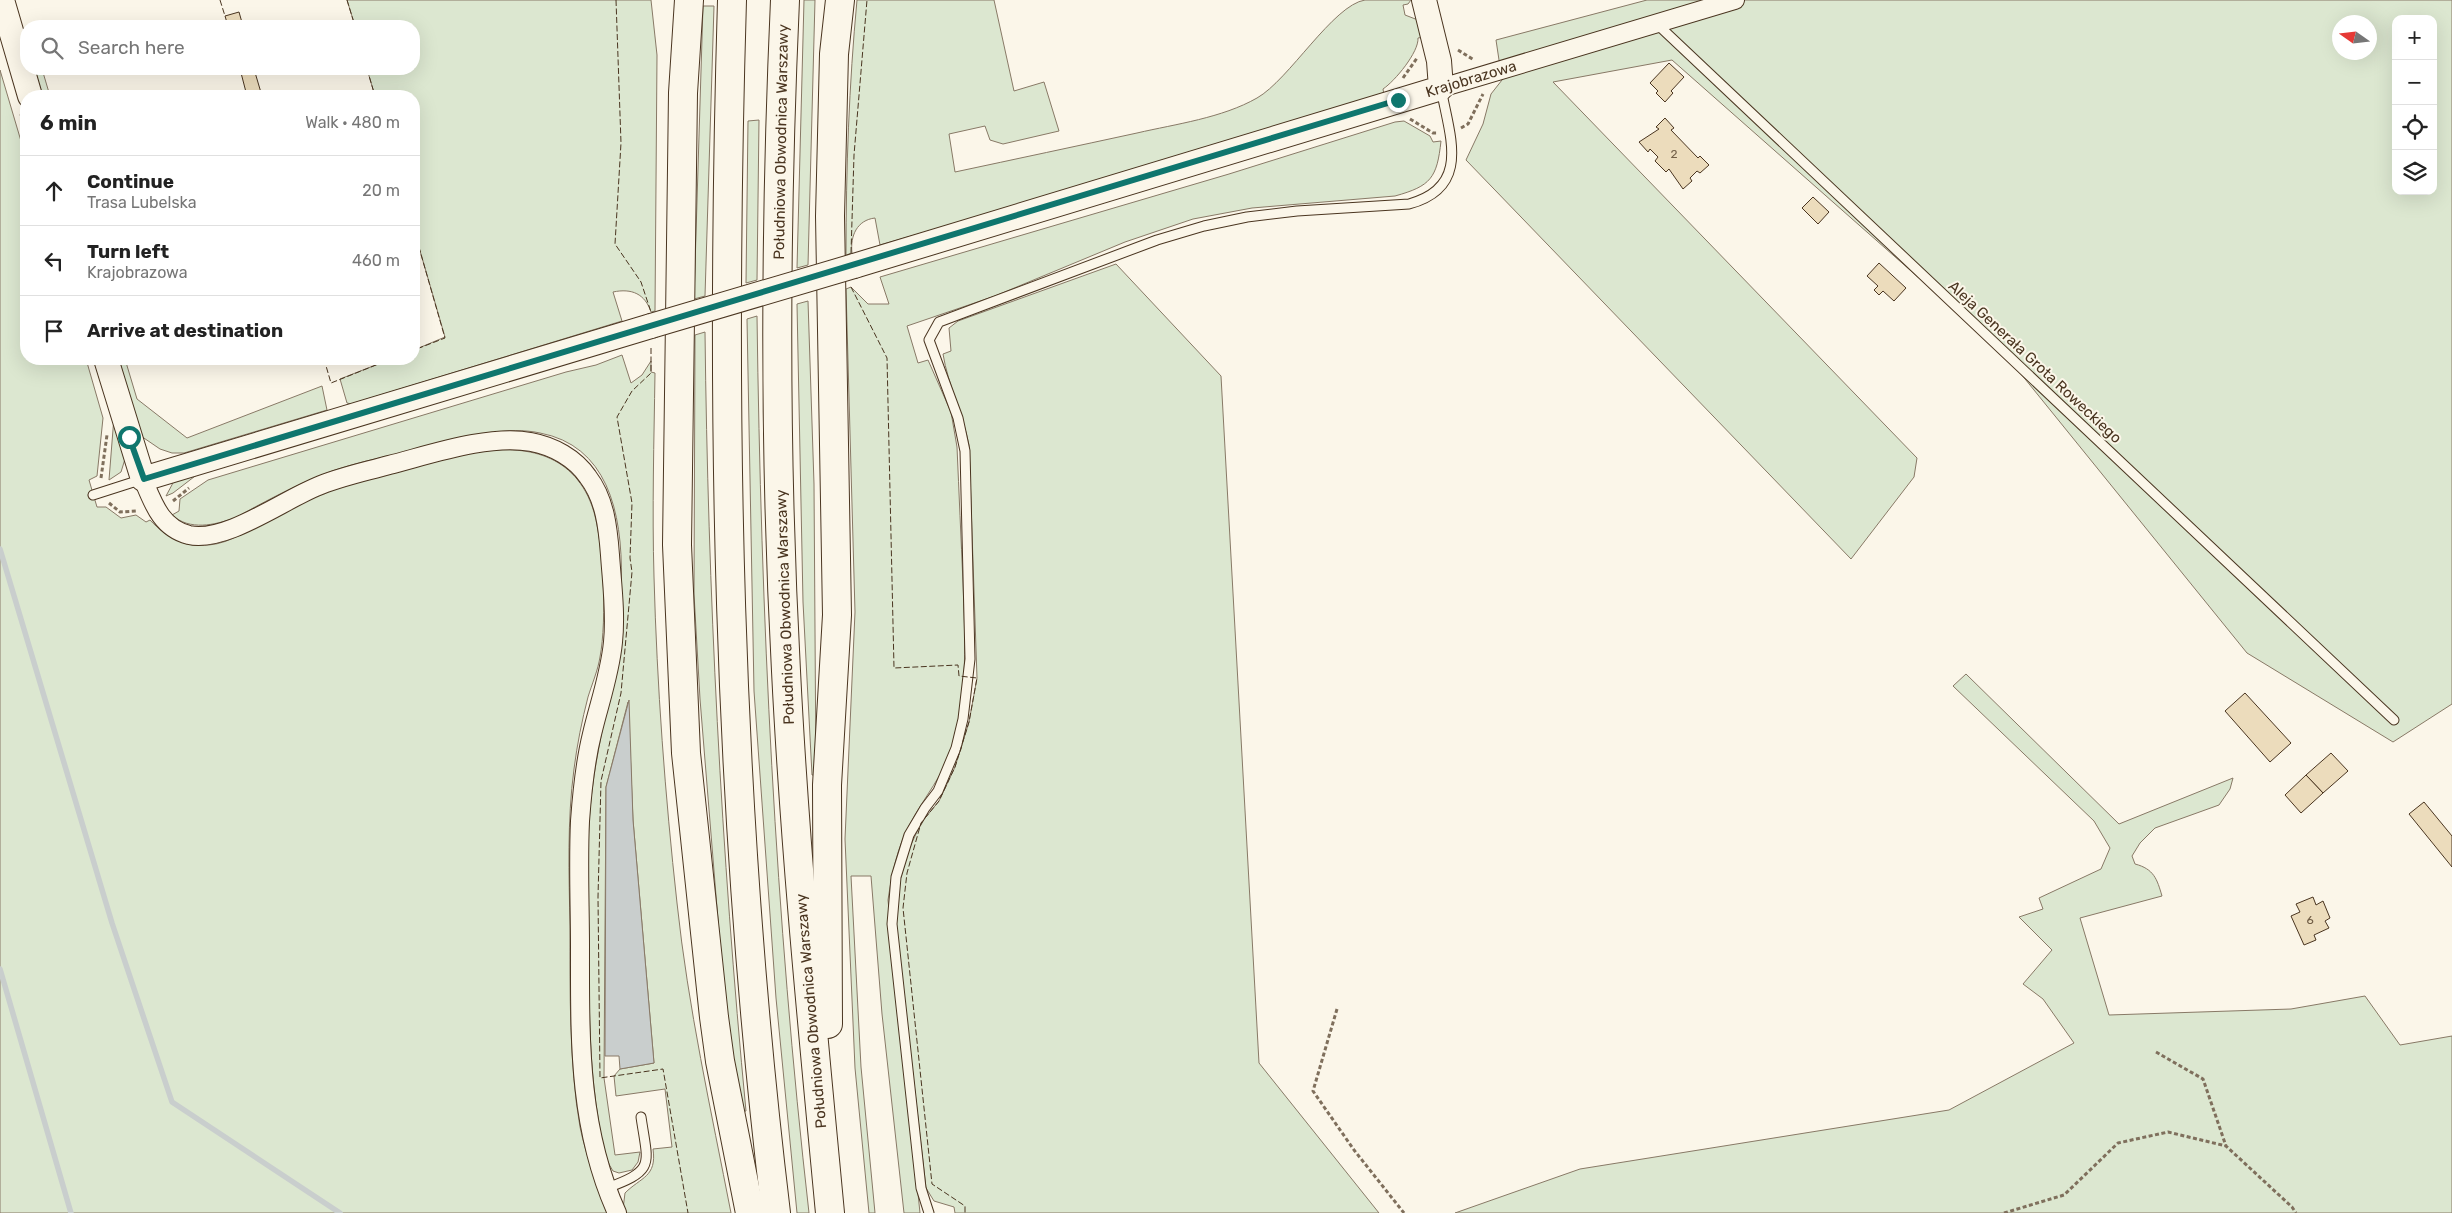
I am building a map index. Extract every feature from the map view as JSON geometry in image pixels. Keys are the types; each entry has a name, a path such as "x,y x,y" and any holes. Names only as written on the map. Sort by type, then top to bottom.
{"highway":[{"path":"672,0 683,93"},
{"path":"689,0 683,93 678,545 686,753 720,1061 750,1213"},
{"path":"732,0 726,286 733,678 748,930 776,1213"},
{"name":"Południowa Obwodnica Warszawy","path":"784,0 777,231 780,454 786,668 802,927 831,1213"},
{"path":"826,0 823,89 830,216"},
{"path":"831,1213 827,785 837,615 837,510 832,400 830,216 834,72 840,0"}],"street":[{"path":"2,0 20,62"},
{"path":"1424,0 1438,61 1441,88"},
{"name":"Krajobrazowa","path":"144,479 1735,0"},
{"path":"24,75 28,90"},
{"path":"108,365 144,479 160,516 173,528 188,534 204,536 226,532 330,481 416,458 486,443 528,441 545,445 561,452 576,463 589,478 599,495 605,513 615,613 613,646 591,738 580,822 580,1054 587,1112 607,1188 617,1213"}],"lane":[{"name":"Aleja Generała Grota Roweckiego","path":"1657,24 2394,720"},
{"path":"928,1213 921,1188 892,924 896,877 909,835 924,808 938,791 956,748 964,719 970,659 965,451 958,418 929,340 939,322 1157,240 1204,226 1247,217 1297,211 1409,204 1423,200 1437,192 1452,168 1453,149 1441,88"},
{"path":"93,495 144,479"},
{"path":"607,1188 641,1173 646,1164 641,1117"}],"path":[{"path":"1398,85 1418,57"},
{"path":"1462,128 1468,124 1486,88"},
{"path":"104,500 120,512 136,510 142,514"},
{"path":"1337,1009 1313,1091 1354,1150 1404,1213"},
{"path":"2156,1052 2203,1079 2226,1146 2292,1207 2296,1213"},
{"path":"2004,1213 2064,1195 2118,1143 2168,1132 2226,1146"}],"green space":[{"path":"347,0 651,0 657,55 655,311 651,312 645,301 637,294 626,291 613,292 622,321 351,404 347,403 340,379 376,365 420,365 420,347 445,337 420,251 420,90 373,90 369,75 420,75 420,20 353,20"},
{"path":"804,0 815,0 808,265 797,268"},
{"path":"857,0 994,0 1014,91 1044,82 1059,131 1003,144 990,140 985,126 949,134 955,172 1198,120 1229,111 1257,98 1270,89 1325,28 1352,5 1365,0 1411,0 1408,4 1403,5 1405,15 1418,20 1424,37 1418,38 1411,58 1394,80 1383,89 1384,95 1075,189 880,245 875,218 869,219 859,225 852,241 852,253 846,255 849,127"},
{"path":"1647,0 2452,0 2452,704 2393,742 2247,653 2004,353 1672,60 1553,82 1917,458 1914,477 1851,559 1466,160 1483,124 1491,94 1502,80 1496,40"},
{"path":"703,6 714,6 705,296 694,299"},
{"path":"0,70 20,138 20,365 88,365 103,418 97,476 89,480 97,507 106,507 121,518 136,515 146,522 150,520 162,532 184,543 209,545 233,539 299,503 346,484 399,468 490,450 526,451 543,456 558,463 572,473 583,488 592,506 596,520 602,559 604,602 599,662 582,724 570,808 571,1027 576,1103 580,1127 589,1160 609,1213 0,1213"},
{"path":"33,75 44,75 48,90 37,90"},
{"path":"759,120 757,280 746,283 748,121"},
{"path":"1404,121 1430,136 1433,142 1441,141 1434,172 1430,179 1417,188 1395,196 1252,208 1193,219 1125,242 995,296 907,326 918,363 928,360 951,412 957,447 965,644 961,705 953,745 944,766 905,833 893,870 888,900 920,1213 904,1213 882,1014 871,876 851,876 861,1067 875,1213 869,1213 855,1068 845,839 855,612 846,289 851,287 868,304 889,304 880,277 1229,174 1395,122"},
{"path":"1116,264 1221,376 1259,1063 1379,1213 955,1213 954,1207 934,1201 926,1188 896,927 900,880 909,849 921,823 939,801 955,767 969,722 977,678 969,445 948,377 943,354 951,351 949,328 958,321"},
{"path":"808,301 814,484 816,775 812,775 803,602 797,304"},
{"path":"757,316 762,541 772,765 787,989 809,1213 797,1213 776,998 754,691 747,319"},
{"path":"705,332 709,527 717,722 729,916 746,1111 741,1112 725,1006 700,699 694,594 695,335"},
{"path":"622,355 631,383 642,375 651,361 651,372 655,373 653,500 655,618 659,700 669,822 687,981 731,1213 625,1213 623,1209 625,1193 646,1176 653,1165 653,1149 672,1147 665,1089 616,1096 614,1076 620,1069 654,1063 633,820 628,702 606,787 604,1078 615,1155 640,1152 638,1162 632,1170 619,1173 613,1171 607,1160 602,1142 593,1080 590,1036 588,840 591,797 610,689 617,636 621,581 619,530 606,485 581,451 540,433 503,431 365,461 334,470 266,501 235,518 219,523 194,525 179,520 172,515 179,511 180,499 208,480 566,372 596,365"},
{"path":"117,365 127,365 137,399 187,438 322,386 327,410 184,453 172,453 160,449 138,434"},
{"path":"114,417 125,459 121,472 109,480"},
{"path":"203,470 173,493 166,496 174,481"},
{"path":"1966,674 2119,824 2233,778 2230,789 2219,805 2155,828 2140,843 2132,856 2135,864 2147,869 2154,876 2162,896 2080,918 2109,1015 2291,1009 2365,996 2400,1045 2452,1036 2452,1213 1455,1213 1580,1169 1949,1110 2074,1043 2043,999 2023,984 2052,950 2019,917 2043,909 2039,898 2101,869 2110,848 2094,821 1953,686"}],"shaded area":[{"path":"629,700 633,820 654,1063 620,1069 619,1056 605,1056 606,787"}],"building":[{"path":"239,12 241,20 226,20 225,16"},
{"path":"1669,63 1684,77 1671,91 1673,93 1665,102 1650,83"},
{"path":"242,75 256,75 260,90 245,90"},
{"path":"1665,118 1674,128 1671,130 1698,158 1700,156 1709,165 1700,173 1697,171 1690,178 1692,181 1683,189 1669,169 1666,172 1655,161 1658,157 1650,149 1648,152 1639,142 1659,129 1656,127"},
{"path":"1813,197 1829,212 1818,224 1802,208"},
{"path":"1879,263 1906,288 1894,301 1883,291 1879,295 1874,290 1878,286 1867,276"},
{"path":"2245,693 2291,743 2270,762 2225,711"},
{"path":"2331,753 2348,771 2323,793 2306,775"},
{"path":"2306,775 2323,793 2301,813 2285,795"},
{"path":"2424,802 2452,836 2452,867 2409,814"},
{"path":"2313,897 2316,905 2323,901 2330,918 2325,921 2329,928 2314,935 2316,940 2304,945 2291,916 2300,912 2296,904"}],"waterway":[{"path":"0,549 112,923 172,1102 340,1213"},
{"path":"0,969 71,1213"}],"fence":[{"path":"220,0 225,16"},
{"path":"347,0 353,20"},
{"path":"616,0 621,143 615,244 641,282 651,312"},
{"path":"851,253 854,155 867,0"},
{"path":"369,75 373,90"},
{"path":"420,251 445,338 420,348"},
{"path":"851,287 887,358 894,668 958,665 959,676 977,678 969,722 955,767 939,801 921,823 907,873 903,908 932,1184 965,1206 965,1213"},
{"path":"651,348 651,373 632,391 617,417 632,503 630,558 632,572 621,693 601,781 598,897 600,1078 663,1069 688,1213"},
{"path":"326,365 331,383 376,365"}],"route":[{"path":"129,437 144,479 854,266 1398,100"}]}
